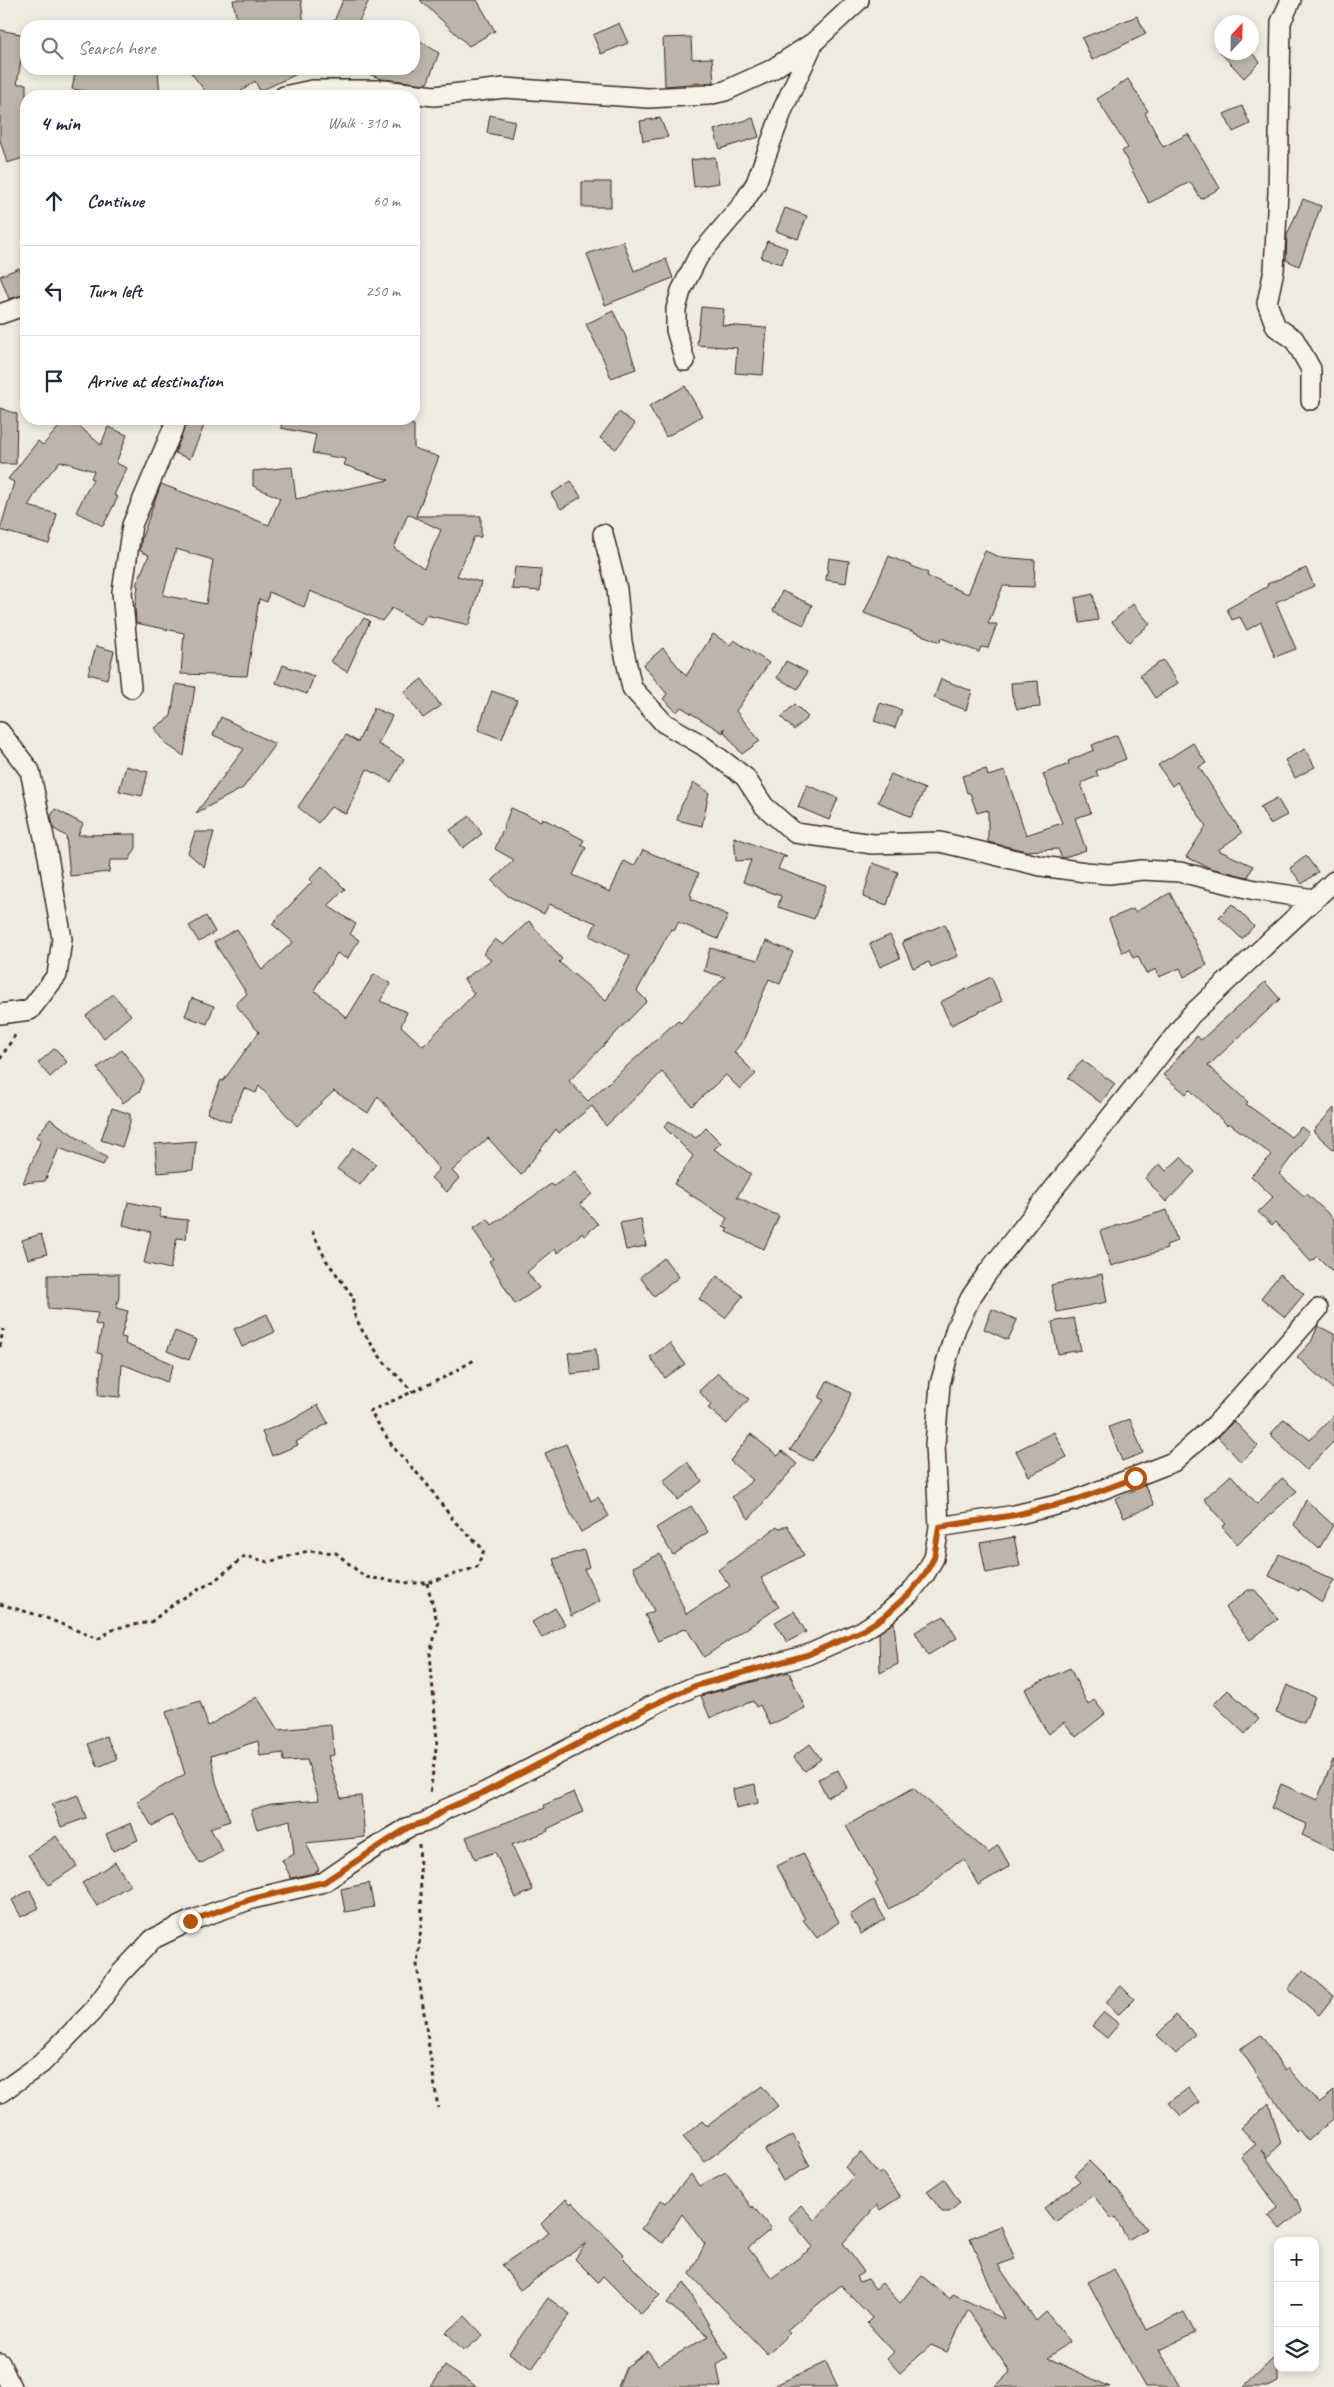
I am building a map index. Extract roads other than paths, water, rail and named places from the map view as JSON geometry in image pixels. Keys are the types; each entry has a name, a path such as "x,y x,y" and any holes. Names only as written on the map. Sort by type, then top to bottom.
{"street":[{"path":"420,94 434,96 505,88 648,98 708,95 725,91 750,81 814,42 859,0"},
{"path":"1291,0 1280,22 1278,192 1274,270 1267,303 1276,326 1294,339 1311,369 1311,400"},
{"path":"685,361 676,330 676,309 680,291 698,256 742,204 756,183 783,109 814,42"},
{"path":"312,90 384,90"},
{"path":"0,314 20,307"},
{"path":"130,688 122,592 132,525 174,425"},
{"path":"603,534 617,589 622,642 632,688 664,723 702,745 745,777 764,806 795,833 873,844 940,842 1041,866 1085,872 1109,874 1142,870 1180,872 1255,890 1314,898"},
{"path":"0,732 30,771 48,856 62,939 56,975 30,1010 0,1014"},
{"path":"0,2093 41,2064 92,2012 120,1974 153,1939 190,1921 252,1899 324,1882 409,1827 426,1822 446,1809 485,1792 695,1686 807,1655 862,1631 882,1618 910,1593 925,1574 934,1558 939,1527 936,1445 940,1384 956,1328 971,1296 1191,1016 1334,881"},
{"path":"939,1527 1015,1515 1073,1501 1173,1462 1216,1424 1318,1309"},
{"path":"0,2364 11,2387"}]}
